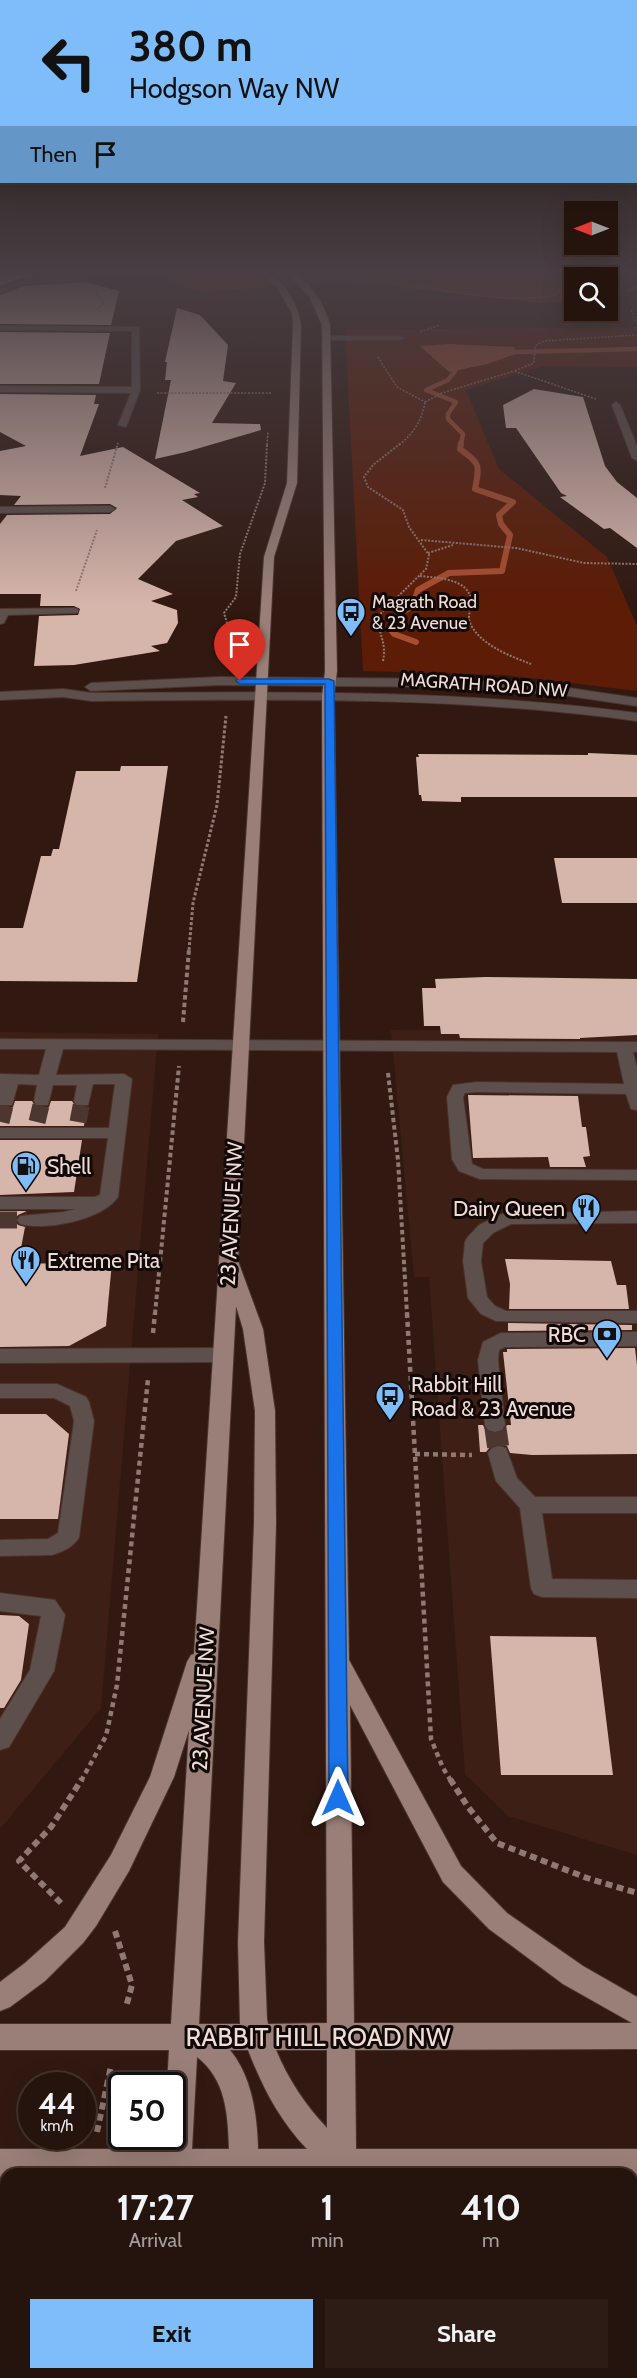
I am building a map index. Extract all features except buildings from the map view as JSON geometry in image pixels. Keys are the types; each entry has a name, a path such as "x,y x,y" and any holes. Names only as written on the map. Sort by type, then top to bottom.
{"main road":[{"name":"23 AVENUE NW","path":"176,2168 271,545 292,483 295,382"},
{"path":"326,382 338,1663 339,2037 342,2168"},
{"path":"229,1256 254,1329 266,1411 265,1524 251,1942 252,2000 257,2037 281,2090 304,2125 341,2168"},
{"path":"0,1998 35,1972 74,1935 87,1918 120,1863 162,1777 207,1637"},
{"path":"338,1663 392,1757 421,1818 452,1874 498,1922 573,1975 637,2012"},
{"name":"RABBIT HILL ROAD NW","path":"0,2037 637,2036"},
{"path":"185,2037 210,2049 226,2065 237,2089 245,2168"},
{"path":"0,2163 91,2163 162,2168"},
{"path":"391,2168 637,2163"},
{"path":"613,2168 618,2165 637,2163"}],"street":[{"path":"123,425 136,391 136,382"},
{"path":"0,390 136,391"},
{"path":"616,405 637,458"},
{"path":"0,510 110,509"},
{"path":"0,621 3,612 74,611"},
{"path":"0,696 63,693 97,685 219,681 262,681 329,689"},
{"name":"MAGRATH ROAD NW","path":"329,689 483,684 592,694 637,702"},
{"path":"63,693 92,698 222,697 261,696 329,689"},
{"name":"MAGRATH ROAD NW","path":"329,689 510,701 637,717"},
{"path":"0,1044 241,1047 631,1047 635,1097 477,1087 459,1089 455,1097 461,1159 465,1167 480,1174 637,1175"},
{"path":"42,1101 56,1044"},
{"path":"82,1101 86,1079"},
{"path":"6,1101 5,1080 124,1079 109,1197 82,1214 64,1219 26,1220"},
{"path":"0,1133 36,1127 77,1127 117,1133"},
{"path":"0,1203 99,1203"},
{"path":"637,1217 508,1218 486,1229 474,1242 472,1262 478,1298 488,1310 503,1317 637,1317"},
{"path":"495,1425 488,1360 490,1347 501,1340 637,1339"},
{"path":"0,1356 222,1355"},
{"path":"0,1391 57,1391 79,1402 84,1421 68,1537 52,1547 0,1548"},
{"path":"499,1454 507,1481 530,1505 542,1588 637,1589"},
{"path":"530,1505 637,1505"},
{"path":"0,1602 47,1606 53,1614 42,1671 0,1740"}],"path":[{"path":"393,382 397,387 426,402"},
{"path":"381,663 386,654 386,647 378,630 378,616 420,576 429,562 428,553 409,527 403,510 368,486 364,477 371,466 416,431 422,422 426,402 442,393 478,382"},
{"path":"547,382 616,405"},
{"path":"136,391 271,393 270,404"},
{"path":"219,681 219,672 231,649 231,631 224,620 224,613 236,597 240,554 265,483 269,427"},
{"path":"419,540 516,548 574,561 637,564"},
{"path":"428,553 462,544"},
{"path":"420,576 456,582 466,589 471,599 470,621 478,633 489,642"},
{"path":"91,2163 117,2037 132,1985 116,1931 66,1908 19,1861 51,1827 77,1788 106,1736 117,1685 193,903 217,805 226,714 222,697"},
{"path":"388,1073 398,1160 431,1739 443,1768 468,1807 497,1843 587,1878 637,1893"},
{"path":"415,1454 499,1454"}],"shaded area":[{"path":"348,382 492,382 466,390 499,469 607,557 637,626 637,691 503,675 363,671"},
{"path":"391,1030 637,1031 637,1855 508,1816 465,1774 429,1277 414,1277"},
{"path":"0,1032 158,1034 101,1708 0,1829"}],"waterway":[{"path":"444,382 426,390 456,402 448,414 448,419 463,434 461,445"},
{"path":"416,642 394,634 390,629 394,617 413,606 418,590 449,573 502,571 510,535 501,524 499,515 513,502 475,489 477,465 460,449 461,443"}],"tunnel":[{"path":"1,1122 6,1101"},
{"path":"37,1122 42,1101"},
{"path":"78,1122 82,1101"},
{"path":"0,1220 26,1220"},
{"path":"495,1425 499,1453"}],"place":[{"name":"Magrath Road & 23 Avenue","path":"351,638"},
{"name":"Shell","path":"26,1192"},
{"name":"Dairy Queen","path":"586,1234"},
{"name":"Extreme Pita","path":"26,1286"},
{"name":"RBC","path":"607,1360"},
{"name":"Rabbit Hill Road & 23 Avenue","path":"390,1422"}],"route":[{"path":"240,681 329,681 338,1798"}]}
